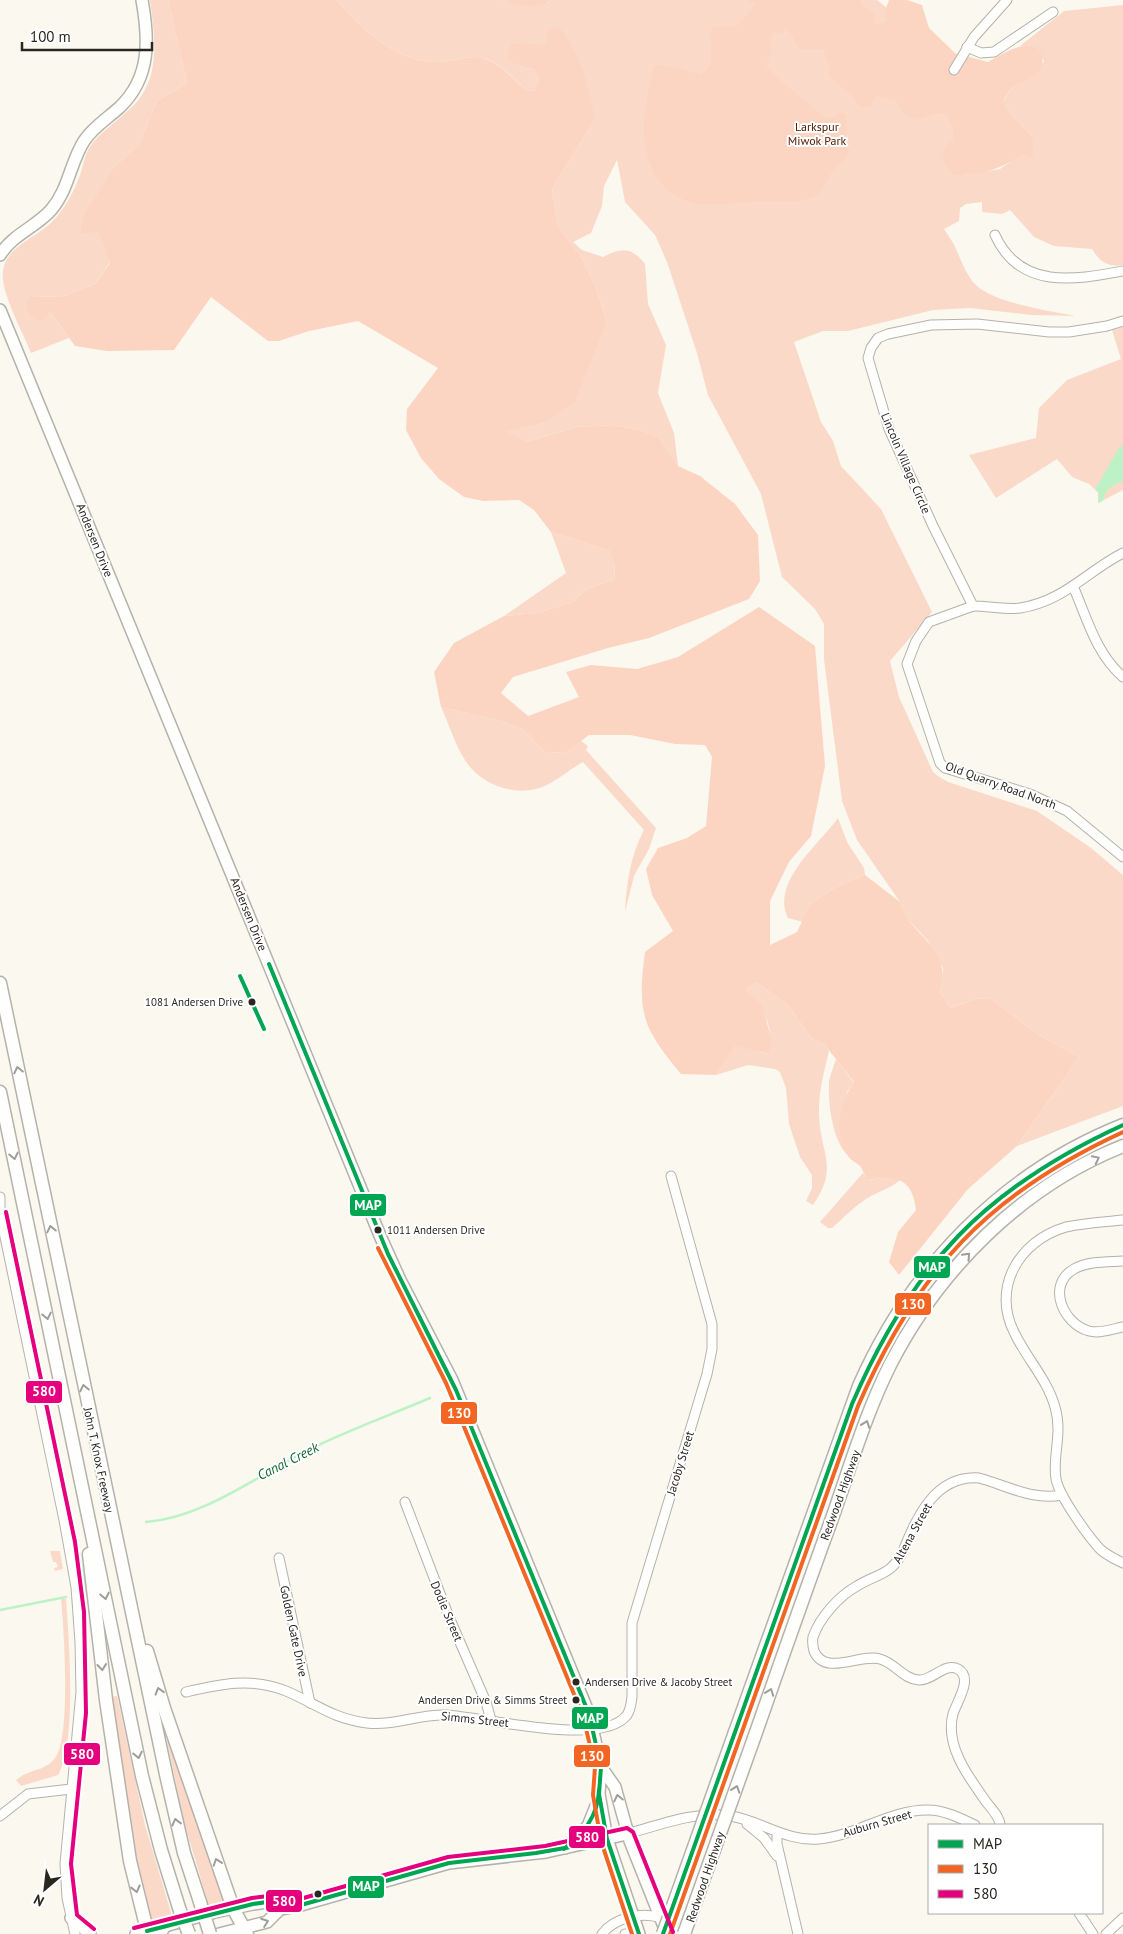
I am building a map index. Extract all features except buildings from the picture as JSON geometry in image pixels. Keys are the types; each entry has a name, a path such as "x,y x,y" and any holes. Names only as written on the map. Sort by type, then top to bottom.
{"highway":[{"name":"John T. Knox Freeway","path":"0,983 173,1807 210,1934"},
{"name":"John T. Knox Freeway","path":"0,1092 81,1479"},
{"name":"Redwood Highway","path":"663,1934 859,1386 875,1351 904,1302 939,1256 993,1202 1056,1158 1090,1139 1123,1125"},
{"name":"Redwood Highway","path":"684,1934 870,1412 890,1366 913,1325 952,1272 1005,1218 1066,1174 1123,1146"},
{"path":"81,1479 142,1776 161,1850 189,1934"},
{"path":"81,1479 108,1712 133,1876 144,1933"},
{"path":"119,1556 164,1708 232,1908 246,1931"}],"main road":[{"path":"0,255 14,238 51,210 66,188 84,142 92,131 124,103 136,86 147,54 147,32 142,0"},
{"name":"Andersen Drive","path":"0,310 378,1230 400,1280 454,1385 594,1730 601,1767 599,1794 607,1839 639,1934"},
{"name":"Andersen Drive","path":"601,1767 615,1787 627,1834 667,1934"},
{"path":"564,1849 588,1826 594,1815 599,1794"},
{"path":"220,1934 246,1931 268,1922 280,1909 325,1899 448,1863 564,1849 627,1834"},
{"path":"144,1933 162,1930 232,1908 263,1902 280,1909"},
{"path":"71,1918 90,1934"}],"street":[{"path":"954,70 967,47 1007,0"},
{"path":"967,47 981,53 994,52 1053,12"},
{"path":"995,235 1001,249 1011,259 1037,275 1068,280 1123,271"},
{"name":"Lincoln Village Circle","path":"973,606 932,526 889,429 868,358 871,348 878,338 888,334 946,324 987,325 1049,332 1069,332 1107,326 1123,321"},
{"path":"973,606 1020,608 1053,599 1098,567 1123,553"},
{"path":"1073,586 1095,640 1112,666 1123,677"},
{"name":"Old Quarry Road North","path":"973,606 929,622 916,641 907,664 940,763 945,768 1030,794 1067,811 1123,857"},
{"name":"Jacoby Street","path":"594,1730 617,1723 627,1714 630,1708 632,1623 711,1356 713,1338 710,1316 671,1176"},
{"path":"0,1197 0,1212 66,1528 76,1587 81,1692 65,1864 66,1889 75,1934"},
{"path":"1123,1220 1065,1228 1042,1239 1022,1257 1013,1270 1005,1291 1009,1322 1052,1396 1056,1408 1059,1432 1056,1478 1062,1495 1102,1550 1123,1563"},
{"path":"1123,1261 1095,1263 1073,1270 1065,1277 1059,1291 1066,1316 1080,1328 1101,1332 1123,1327"},
{"name":"Altena Street","path":"999,1824 971,1778 952,1738 953,1713 964,1682 962,1673 950,1667 925,1680 918,1680 912,1679 880,1658 858,1658 829,1664 817,1656 813,1645 813,1638 826,1615 844,1595 856,1586 893,1568 927,1504 948,1485 962,1479 979,1478 1036,1496 1062,1495"},
{"name":"Dodie Street","path":"405,1502 449,1617 486,1702 491,1720"},
{"name":"Golden Gate Drive","path":"279,1558 310,1703"},
{"name":"Simms Street","path":"186,1692 233,1682 249,1683 274,1687 339,1718 366,1723 393,1723 434,1715 491,1720 564,1731 594,1730"},
{"path":"0,1816 28,1794 71,1789"},
{"name":"Auburn Street","path":"627,1834 707,1815 739,1818 798,1838 819,1839 905,1814 929,1810 958,1817 973,1824"},
{"path":"739,1818 769,1843 782,1865"},
{"path":"777,1832 777,1844 798,1934"},
{"path":"602,1934 612,1924 633,1916 650,1914 661,1918"},
{"path":"1081,1914 1093,1934"},
{"path":"1106,1934 1123,1918"}],"green space":[{"path":"150,0 168,0 187,83 157,101 139,145 115,166 98,231 110,262 95,284 62,297 31,296 50,312 69,338 31,353 8,301 3,280 5,262 16,248 53,221 75,188 92,144 140,99 147,86 154,59"},
{"path":"168,0 337,0 368,32 379,41 405,56 434,62 471,57 483,58 503,69 526,90 534,91 539,79 534,70 516,65 507,57 511,44 546,45 547,30 559,27 567,37 583,70 595,119 552,189 558,226 582,258 596,288 607,321 575,402 544,423 507,432 527,442 576,427 612,425 640,430 659,437 678,466 700,476 735,504 758,535 760,581 749,599 649,638 608,648 513,677 501,693 528,716 579,697 566,672 591,665 637,669 678,657 759,607 815,646 825,766 811,836 789,862 770,901 770,945 797,932 810,904 836,887 865,875 900,902 908,919 935,951 942,969 940,993 951,1008 977,999 990,998 1039,1035 1079,1057 1017,1146 968,1189 899,1275 889,1262 898,1232 916,1210 911,1191 901,1181 894,1179 867,1180 860,1166 848,1156 843,1147 839,1128 845,1099 854,1082 824,1044 811,1038 789,1006 756,982 746,990 762,1005 772,1041 769,1054 735,1046 716,1075 681,1074 658,1044 645,1018 642,990 645,952 673,931 652,895 646,869 658,848 687,838 706,826 712,757 705,745 675,744 630,735 589,735 567,752 546,753 524,730 501,721 441,707 434,672 454,643 504,616 537,613 573,602 585,590 614,579 615,565 609,551 551,532 534,510 519,500 483,501 464,497 439,479 421,458 406,430 407,409 438,368 358,321 309,331 279,341 268,341 211,297 174,350 107,351 75,346 50,312 41,322 35,320 29,313 26,304 30,296 62,297 95,284 110,263 98,232 80,234 83,216 115,166 139,145 157,101 187,83"},
{"name":"Larkspur Miwok Park","path":"337,0 503,0 506,2 547,3 551,0 877,0 975,78 966,175 1000,169 1022,154 1033,159 1033,137 1008,111 1004,101 1010,90 1022,81 1037,74 1044,61 1040,53 1035,49 1020,46 1064,11 1123,5 1123,265 1105,263 1092,249 1054,246 1034,237 1010,210 1002,214 982,212 982,202 966,204 960,208 959,221 944,229 969,277 984,291 996,297 1037,309 1075,316 1032,315 970,308 933,310 848,331 823,331 794,342 821,422 833,441 841,466 881,509 932,612 890,661 899,697 933,772 948,782 1037,811 1091,848 1123,875 1123,1106 1017,1146 1079,1057 1039,1035 990,998 977,999 951,1008 940,993 943,968 928,941 902,913 900,902 857,840 842,801 824,659 824,624 815,609 782,577 761,494 708,395 697,353 667,262 655,235 625,202 617,160 604,186 602,206 591,233 573,242 582,250 603,257 626,250 635,254 645,264 648,304 666,345 658,393 674,433 678,466 659,437 640,430 612,425 576,427 527,442 506,432 544,423 607,321 596,288 582,258 558,226 552,189 595,119 547,46 527,43 516,65 534,70 539,79 534,91 526,90 497,64 483,58 471,57 434,62 405,56 379,41 368,32"},
{"path":"503,0 551,0 541,5 527,6"},
{"name":"Larkspur Miwok Park","path":"747,0 860,0 862,5 874,12 875,22 879,24 887,20 885,11 889,0 907,0 922,5 929,28 955,53 988,62 1014,48 1036,47 1041,54 1043,63 1040,71 1014,86 1004,100 1008,111 1033,137 1033,159 1022,155 990,171 954,175 944,163 943,151 953,139 953,127 946,115 938,113 917,120 904,114 895,100 876,96 870,107 859,107 853,97 829,76 830,67 823,49 800,49 787,28 781,34 773,32 770,41 772,52 766,65 779,79 826,118 834,117 839,112 846,114 846,141 849,151 846,159 835,168 819,193 809,199 784,202 704,204 690,202 671,192 658,179 649,163 645,144 646,104 655,65 675,67 701,75 711,64 710,32 714,26 736,27 756,4"},
{"path":"1123,327 1123,490 1098,503 1098,492 1089,484 1072,477 1057,459 996,498 969,455 1036,438 1039,408 1067,380 1121,359 1112,330"},
{"path":"551,532 609,551 615,564 614,579 585,590 573,602 537,613 504,616 566,573"},
{"path":"441,707 501,721 524,730 546,753 567,752 581,741 588,746 586,750 656,828 649,849 634,876 625,912 630,870 635,850 644,830 583,762 551,783 536,789 525,791 502,788 481,777 465,760"},
{"path":"838,818 847,842 864,868 865,875 836,887 810,904 803,922 788,918 784,904 791,877 799,864"},
{"path":"756,982 789,1006 811,1038 824,1044 829,1051 819,1100 820,1130 827,1171 821,1192 813,1205 806,1201 812,1188 812,1175 800,1157 789,1124 786,1088 780,1072 775,1069 748,1065 716,1075 735,1045 768,1054 770,1045 769,1027 763,1011 746,990"},
{"path":"836,1059 854,1083 847,1092 844,1147 847,1155 834,1130 830,1110 829,1082"},
{"path":"863,1173 868,1180 890,1177 901,1179 862,1202 832,1228 828,1228 820,1222"},
{"path":"50,1551 60,1551 63,1569 55,1571 54,1568 58,1567 56,1562 53,1562"},
{"path":"61,1599 66,1599 70,1664 70,1715 64,1760 58,1775 21,1786 16,1780 23,1775 43,1768 51,1762 60,1747 65,1707 64,1633"},
{"path":"117,1696 145,1825 172,1916 151,1923 138,1873 110,1697"},
{"path":"172,1740 226,1900 209,1906 184,1822 167,1741"}],"shaded area":[{"path":"1120,446 1123,446 1123,482 1112,486 1105,494 1103,501 1098,503 1099,493 1095,490"}],"waterway":[{"name":"Canal Creek","path":"146,1522 168,1518 210,1504 310,1449 430,1398"},
{"name":"Canal Creek","path":"76,1534 86,1593"},
{"name":"Canal Creek","path":"0,1610 66,1597"}],"transit line":[{"name":"MAP","path":"269,964 388,1254 456,1390 589,1714 601,1767 599,1794 607,1839 639,1934"},
{"name":"MAP","path":"240,976 264,1029"},
{"name":"MAP","path":"663,1934 852,1404 875,1355 900,1311 928,1271 958,1236 992,1204 1031,1176 1074,1149 1123,1125"},
{"name":"130","path":"670,1934 858,1406 881,1358 905,1315 932,1276 962,1242 995,1210 1033,1182 1075,1156 1123,1132"},
{"name":"580","path":"6,1212 75,1542 84,1612 86,1713 71,1864 77,1915 94,1929"},
{"name":"130","path":"378,1248 446,1383 583,1716 595,1767 593,1795 601,1841 632,1934"},
{"name":"MAP","path":"564,1849 578,1837 589,1823 596,1808 599,1790"},
{"name":"580","path":"134,1928 252,1898 268,1896 281,1902 300,1899 448,1857 545,1846 627,1828 633,1832 673,1932"},
{"name":"MAP","path":"147,1931 253,1904 267,1902 280,1909 301,1905 449,1863 536,1853 588,1844"}],"place":[{"name":"1081 Andersen Drive","path":"252,1002"},
{"name":"1011 Andersen Drive","path":"378,1230"},
{"name":"Andersen Drive & Jacoby Street","path":"576,1682"},
{"name":"Andersen Drive & Simms Street","path":"576,1700"}]}
